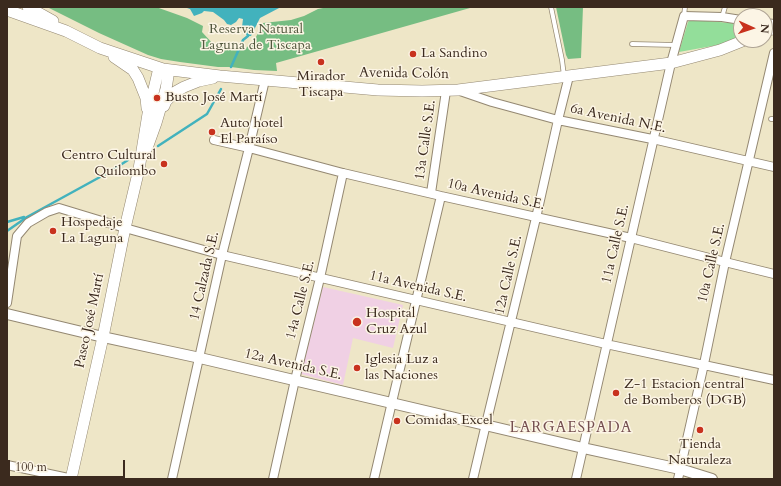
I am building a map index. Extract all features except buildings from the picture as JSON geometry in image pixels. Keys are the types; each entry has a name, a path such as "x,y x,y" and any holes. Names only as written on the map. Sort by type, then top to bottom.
{"main road":[{"name":"Avenida Colón","path":"28,7 49,18 66,31"},
{"name":"Avenida Colón","path":"7,10 66,31 100,48 164,69 220,76 378,90 458,90 671,63 720,50 733,45"},
{"path":"100,48 133,70 143,87 148,114"},
{"name":"Paseo José Martí","path":"72,479 125,228 139,169 148,114 164,69"},
{"name":"Paseo José Martí","path":"139,169 156,123 166,89 164,69"},
{"path":"156,123 166,101 174,92 199,81 220,76"}],"street":[{"path":"684,11 733,19"},
{"name":"11a Calle S.E.","path":"576,479 684,11"},
{"name":"10a Calle S.E.","path":"679,474 725,262 774,52"},
{"name":"12a Calle S.E.","path":"473,479 536,218 567,76"},
{"name":"14 Calzada S.E.","path":"172,479 222,255 265,80"},
{"name":"6a Avenida N.E.","path":"458,90 492,102 558,120 774,167"},
{"name":"13a Calle S.E.","path":"431,193 446,91"},
{"name":"10a Avenida S.E.","path":"214,140 343,173 536,218 631,238 774,274"},
{"name":"14a Calle S.E.","path":"273,479 343,173"},
{"name":"13a Calle S.E.","path":"374,479 441,196"},
{"name":"11a Avenida S.E.","path":"7,304 17,236 28,223 47,212 59,208 222,255 606,344 774,380"},
{"name":"12a Avenida S.E.","path":"7,314 486,424 679,474 712,479"},
{"path":"7,465 72,479"}],"lane":[{"path":"551,7 567,76"},
{"path":"722,17 725,7"},
{"path":"632,44 676,45"}],"shaded area":[{"name":"Hospital Cruz Azul","path":"323,287 403,305 393,348 353,338 343,385 301,374"}],"green space":[{"name":"Reserva Natural Laguna de Tiscapa","path":"47,7 156,7 187,18 203,26 202,32 214,45 231,48 246,48 254,41 263,23 291,20 304,16 318,9 328,7 480,7 470,8 276,63 277,71 218,67 161,59 148,55 99,33"},
{"path":"556,7 583,7 581,58 568,59 566,55"},
{"path":"690,20 697,20 733,23 733,40 718,45 679,52 688,22"}],"water":[{"path":"184,7 281,7 260,18 251,36 247,36 242,27 243,19 239,18 231,25 227,24 213,12 204,11 194,16 190,9"}],"waterway":[{"path":"231,67 243,40 248,36"},
{"path":"158,146 207,114 221,89"},
{"path":"7,231 27,217 111,171 128,160"},
{"path":"7,222 24,217"}],"place":[{"name":"La Sandino","path":"413,54"},
{"name":"Mirador Tiscapa","path":"321,62"},
{"name":"Busto José Martí","path":"157,98"},
{"name":"Auto hotel El Paraíso","path":"212,132"},
{"name":"Centro Cultural Quilombo","path":"164,164"},
{"name":"Hospedaje La Laguna","path":"53,231"},
{"name":"Hospital Cruz Azul","path":"357,322"},
{"name":"Iglesia Luz a las Naciones","path":"357,368"},
{"name":"Z-1 Estacion central de Bomberos (DGB)","path":"616,393"},
{"name":"Comidas Excel","path":"397,421"},
{"name":"Tienda Naturaleza","path":"700,430"}],"district":[{"name":"LARGAESPADA","path":"571,429"}]}
